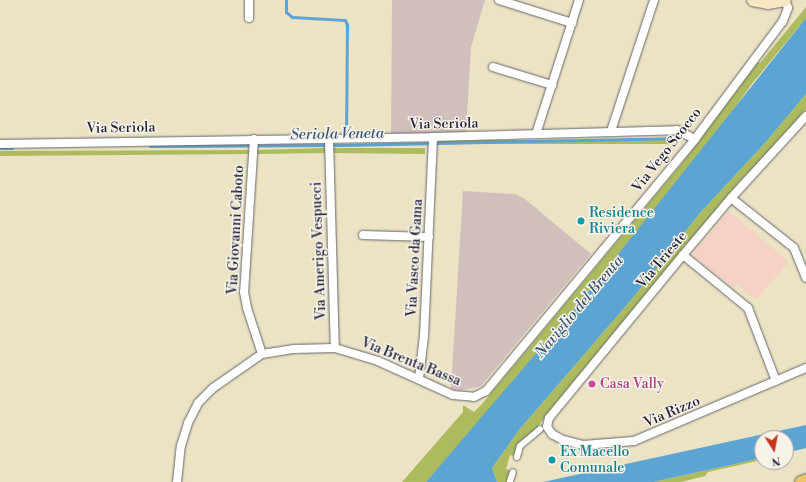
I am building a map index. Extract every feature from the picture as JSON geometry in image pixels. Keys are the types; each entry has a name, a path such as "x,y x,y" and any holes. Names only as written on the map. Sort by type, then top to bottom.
{"main road":[{"path":"753,0 768,3 785,0"},
{"path":"801,482 806,480"}],"street":[{"path":"249,0 249,18"},
{"path":"499,0 572,23"},
{"path":"536,134 580,0"},
{"path":"612,131 654,0"},
{"name":"Via Vego Scocco","path":"474,397 492,385 695,138 778,28 787,14 785,0"},
{"path":"493,67 552,85"},
{"name":"Via Trieste","path":"544,428 549,418 683,255 731,198 806,116"},
{"name":"Via Seriola","path":"0,144 433,139 612,131 677,130 695,138"},
{"name":"Via Vasco da Gama","path":"419,379 434,152 433,139"},
{"name":"Via Amerigo Vespucci","path":"329,140 335,348"},
{"name":"Via Giovanni Caboto","path":"254,141 244,292 247,308 262,354"},
{"path":"731,198 794,248 806,278"},
{"path":"363,235 429,237"},
{"path":"683,255 748,308 776,381"},
{"name":"Via Brenta Bassa","path":"177,482 181,446 188,423 198,403 213,388 262,354 294,349 335,348 356,353 453,395 474,397"},
{"name":"Via Rizzo","path":"544,428 563,440 583,445 634,442 806,368"},
{"path":"517,457 520,446 544,428"},
{"path":"510,481 513,472"}],"shaded area":[{"path":"392,0 485,0 471,47 466,133 391,134"},
{"path":"463,191 515,194 525,199 591,254 481,386 458,391 451,388"},
{"path":"729,211 789,262 756,300 737,284 734,288 692,255"}],"green space":[{"path":"806,7 806,18 751,85 705,149 495,404 426,482 402,482 463,412 463,405 474,412 482,404 683,162 758,62 760,63"},
{"path":"806,94 806,109 781,139 738,183 534,431 518,446 513,456 510,455 506,469 511,471 508,482 497,482 492,468 519,430 631,300 700,213 765,143"},
{"path":"438,140 674,140 674,144 438,144"},
{"path":"325,148 325,153 256,154 256,150"},
{"path":"332,148 425,148 425,154 332,153"},
{"path":"250,150 250,154 0,156 0,151"},
{"path":"754,460 754,462 708,472 705,476 681,482 653,482"}],"water":[{"name":"Naviglio del Brenta","path":"806,18 806,94 765,143 700,213 631,300 519,430 492,468 497,482 426,482 580,302"},
{"path":"806,425 806,448 794,451 794,430 783,430"},
{"path":"754,436 754,460 653,482 543,482"}],"waterway":[{"path":"286,0 286,12 292,17 345,20 347,25 346,134"},
{"name":"Seriola Veneta","path":"150,146 346,145 674,138"},
{"name":"Seriola Veneta","path":"0,148 12,148"}],"place":[{"name":"Residence Riviera","path":"581,221"},
{"name":"Casa Vally","path":"592,384"},
{"name":"Ex Macello Comunale","path":"552,460"}]}
